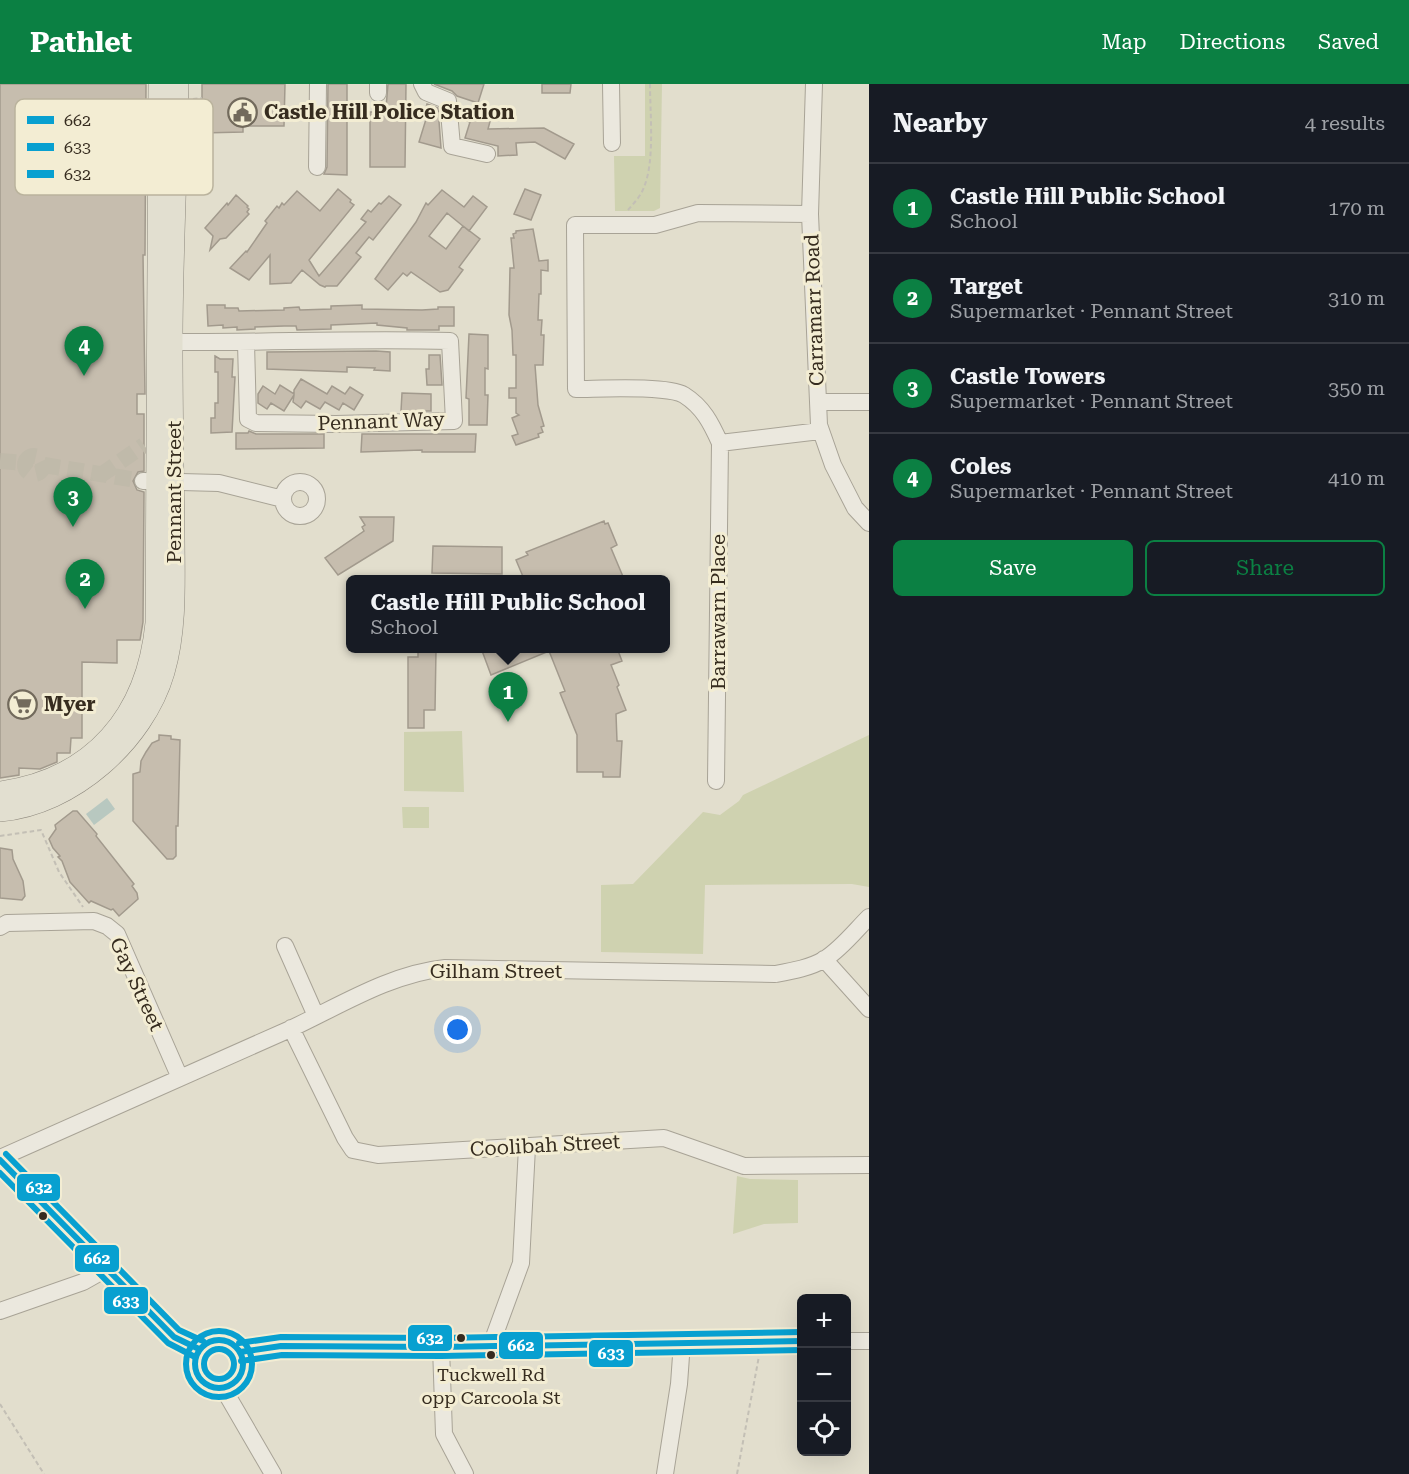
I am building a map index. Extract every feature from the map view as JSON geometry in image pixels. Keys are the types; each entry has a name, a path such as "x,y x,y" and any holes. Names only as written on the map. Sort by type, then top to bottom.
{"main road":[{"name":"Pennant Street","path":"159,84 159,99"},
{"name":"Pennant Street","path":"175,99 178,84"},
{"name":"Pennant Street","path":"0,792 26,788 61,775 86,759 112,736 133,705 148,673 156,623 158,482 156,269 160,195"},
{"name":"Pennant Street","path":"0,811 45,800 67,789 114,755 130,737 152,700 164,673 171,636 174,574 158,482 172,342 162,195"}],"street":[{"path":"316,167 318,84"},
{"path":"422,84 426,93 448,101 452,146 487,154"},
{"path":"611,84 612,143"},
{"name":"Carramarr Road","path":"814,84 810,214 820,430 832,465 855,508 869,523"},
{"path":"810,214 698,213 655,225 574,225 576,389 657,390 681,394 700,408 711,423 720,443 820,430"},
{"name":"Pennant Way","path":"172,342 450,341 454,421 336,424 256,423 248,419 246,343"},
{"path":"818,402 869,402"},
{"path":"144,445 157,426"},
{"name":"Barrawarn Place","path":"716,781 720,443"},
{"path":"158,482 219,483 283,499"},
{"name":"Gilham Street","path":"0,1159 386,984 424,970 776,974 801,969 824,959 847,940 869,917"},
{"name":"Gay Street","path":"0,927 8,923 94,921 107,926 117,934 180,1078"},
{"path":"285,946 316,1016"},
{"path":"824,959 869,1009"},
{"name":"Coolibah Street","path":"291,1028 353,1150 378,1155 664,1138 744,1166 869,1165"},
{"path":"491,1346 521,1263 527,1147"},
{"path":"0,1159 174,1337 199,1349"},
{"path":"0,1311 83,1282 106,1269"},
{"path":"221,1339 235,1346 240,1352 243,1368 240,1376 235,1382 223,1388 212,1387 199,1378 194,1364 199,1349 213,1340 221,1339"},
{"path":"240,1352 281,1346 441,1347 797,1341"},
{"path":"851,1341 869,1341"},
{"path":"665,1474 679,1384 682,1342"},
{"path":"441,1347 444,1434 465,1474"},
{"path":"223,1388 273,1474"}],"path":[{"path":"614,226 645,187 650,168 650,84"},
{"path":"0,836 42,830 59,872 94,921"},
{"path":"737,1474 762,1341"},
{"path":"0,1404 44,1474"}],"green space":[{"path":"645,84 662,84 660,208 654,211 615,211 614,156 645,156"},
{"path":"462,731 464,792 404,791 404,732"},
{"path":"869,735 869,887 852,884 705,885 703,954 601,952 601,885 633,884 703,812 720,815 739,801 743,795"},
{"path":"402,807 429,807 429,828 403,828"},
{"path":"737,1176 750,1179 798,1180 798,1223 764,1224 733,1234"}],"shaded area":[{"path":"107,798 115,809 94,825 86,814"}],"building":[{"path":"0,84 146,84 146,99 15,99 15,195 145,195 145,255 143,255 145,394 137,394 137,414 144,414 144,471 138,472 133,481 137,490 144,492 143,622 140,640 117,640 117,663 82,662 82,738 71,738 70,753 57,753 57,762 40,769 19,768 19,775 0,778"},
{"name":"Castle Hill Police Station","path":"202,84 285,84 284,126 243,126 243,132 213,133 213,99 202,99"},
{"path":"328,84 347,84 347,175 324,174 327,167"},
{"path":"388,84 406,84 405,167 370,167 370,112 381,112 381,107 386,108"},
{"path":"434,84 484,84 478,103 457,96 452,91"},
{"path":"542,84 571,84 570,93 542,93"},
{"path":"427,104 438,108 441,148 419,142 427,116 424,115"},
{"path":"471,108 492,114 488,129 544,128 574,144 565,159 535,142 516,143 517,155 498,156 498,146 465,138"},
{"path":"338,189 354,205 309,260 319,276 366,222 361,219 368,210 371,212 389,196 401,205 373,240 369,237 356,253 361,257 337,286 320,285 302,270 291,283 270,284 270,255 249,280 230,268 247,252 267,223 265,221 277,206 279,208 282,203 284,205 297,191 320,211"},
{"path":"525,189 541,195 531,220 514,214"},
{"path":"442,190 464,207 473,196 487,207 469,231 480,239 459,267 463,270 448,290 440,292 411,272 407,276 403,273 388,290 375,279 416,222 426,203 428,205","holes":["447,213 463,226 446,249 429,236"]},
{"path":"236,195 248,206 249,214 226,238 220,239 210,250 213,236 205,228"},
{"path":"533,229 539,261 548,260 548,271 541,270 541,294 539,294 538,320 542,320 541,335 544,335 543,365 535,365 538,405 544,426 541,427 543,432 538,434 539,437 516,445 512,436 518,434 512,418 519,415 516,413 516,398 509,398 509,388 516,388 516,355 513,355 509,315 510,268 514,268 511,238 514,238 513,234 516,231"},
{"path":"207,305 225,305 225,308 238,308 239,311 284,310 284,308 299,307 300,310 331,309 331,306 362,305 362,309 422,310 454,307 454,326 439,326 439,330 407,330 407,328 377,325 377,323 331,325 331,329 297,330 296,326 284,326 237,330 237,327 223,328 223,325 208,326"},
{"path":"469,334 488,335 488,369 485,368 485,395 488,395 487,425 469,425 469,399 466,398"},
{"path":"267,352 390,352 390,371 347,367 347,372 267,369"},
{"path":"429,355 440,355 442,385 427,385 426,369 429,369"},
{"path":"215,356 220,359 233,359 232,377 235,377 232,432 211,433 211,418 215,418 215,403 218,403 218,372 215,372"},
{"path":"301,379 327,394 332,386 345,394 350,387 363,395 354,410 343,403 339,410 325,402 320,409 306,401 301,408 293,402 294,395 284,411 271,403 267,409 258,403 258,394 263,386 275,394 280,385 294,394"},
{"path":"402,393 431,394 431,411 401,411"},
{"path":"249,431 256,434 324,434 324,448 236,449 236,433 248,433"},
{"path":"362,434 476,434 475,452 422,452 422,450 361,452"},
{"path":"360,517 394,517 393,541 338,575 325,558 364,531 362,527 365,525"},
{"path":"604,521 605,524 608,523 617,545 611,548 622,575 522,575 516,560 528,555 526,552"},
{"path":"433,546 502,547 502,574 432,573"},
{"path":"418,653 436,653 435,710 424,710 424,728 408,728 408,657 418,657"},
{"path":"483,653 544,653 491,675"},
{"path":"550,653 619,653 622,661 611,665 626,710 616,714 617,741 622,741 620,777 603,777 603,772 577,772 577,735 560,693 565,691"},
{"path":"159,735 171,736 171,739 180,740 178,826 176,826 176,856 173,859 167,859 133,821 133,774 140,772 141,761 152,743 159,740"},
{"path":"73,811 77,811 97,834 96,836 134,884 132,886 138,899 119,916 113,909 91,901 89,903 70,882 62,861 58,857 60,856 49,839 56,829 55,825"},
{"path":"0,848 12,850 13,859 23,881 25,896 22,900 0,898"}],"tunnel":[{"path":"101,475 144,445"},
{"path":"34,456 40,459 43,465 40,471 34,474 28,471 25,465 28,459 34,456"},
{"path":"0,461 25,463"},
{"path":"44,465 143,481"}],"transit line":[{"name":"632","path":"6,1154 179,1330 203,1341"},
{"name":"662","path":"0,1160 174,1337 199,1349"},
{"name":"633","path":"0,1173 168,1343 195,1357"},
{"name":"633","path":"213,1331 225,1331 237,1336 247,1346 252,1364 250,1377 237,1392 225,1397 213,1397 201,1392 191,1382 186,1370 186,1358 191,1346 201,1336 213,1331"},
{"name":"632","path":"239,1343 281,1337 441,1338 797,1332"},
{"name":"662","path":"214,1340 224,1340 236,1347 243,1359 243,1364 243,1369 236,1381 224,1388 214,1388 199,1377 195,1369 195,1359 206,1344 214,1340"},
{"name":"662","path":"240,1352 281,1346 441,1347 797,1341"},
{"name":"632","path":"219,1349 230,1353 234,1364 230,1375 219,1379 208,1375 204,1364 208,1353 219,1349"},
{"name":"633","path":"241,1361 282,1355 441,1356 797,1350"}],"place":[{"name":"Castle Hill Police Station","path":"243,112"},
{"name":"Coles","path":"84,376"},
{"name":"Castle Towers","path":"73,527"},
{"name":"Target","path":"85,609"},
{"name":"Myer","path":"23,704"},
{"name":"Castle Hill Public School","path":"508,722"},
{"name":"Tuckwell Rd opp Carcoola St","path":"491,1355"}]}
